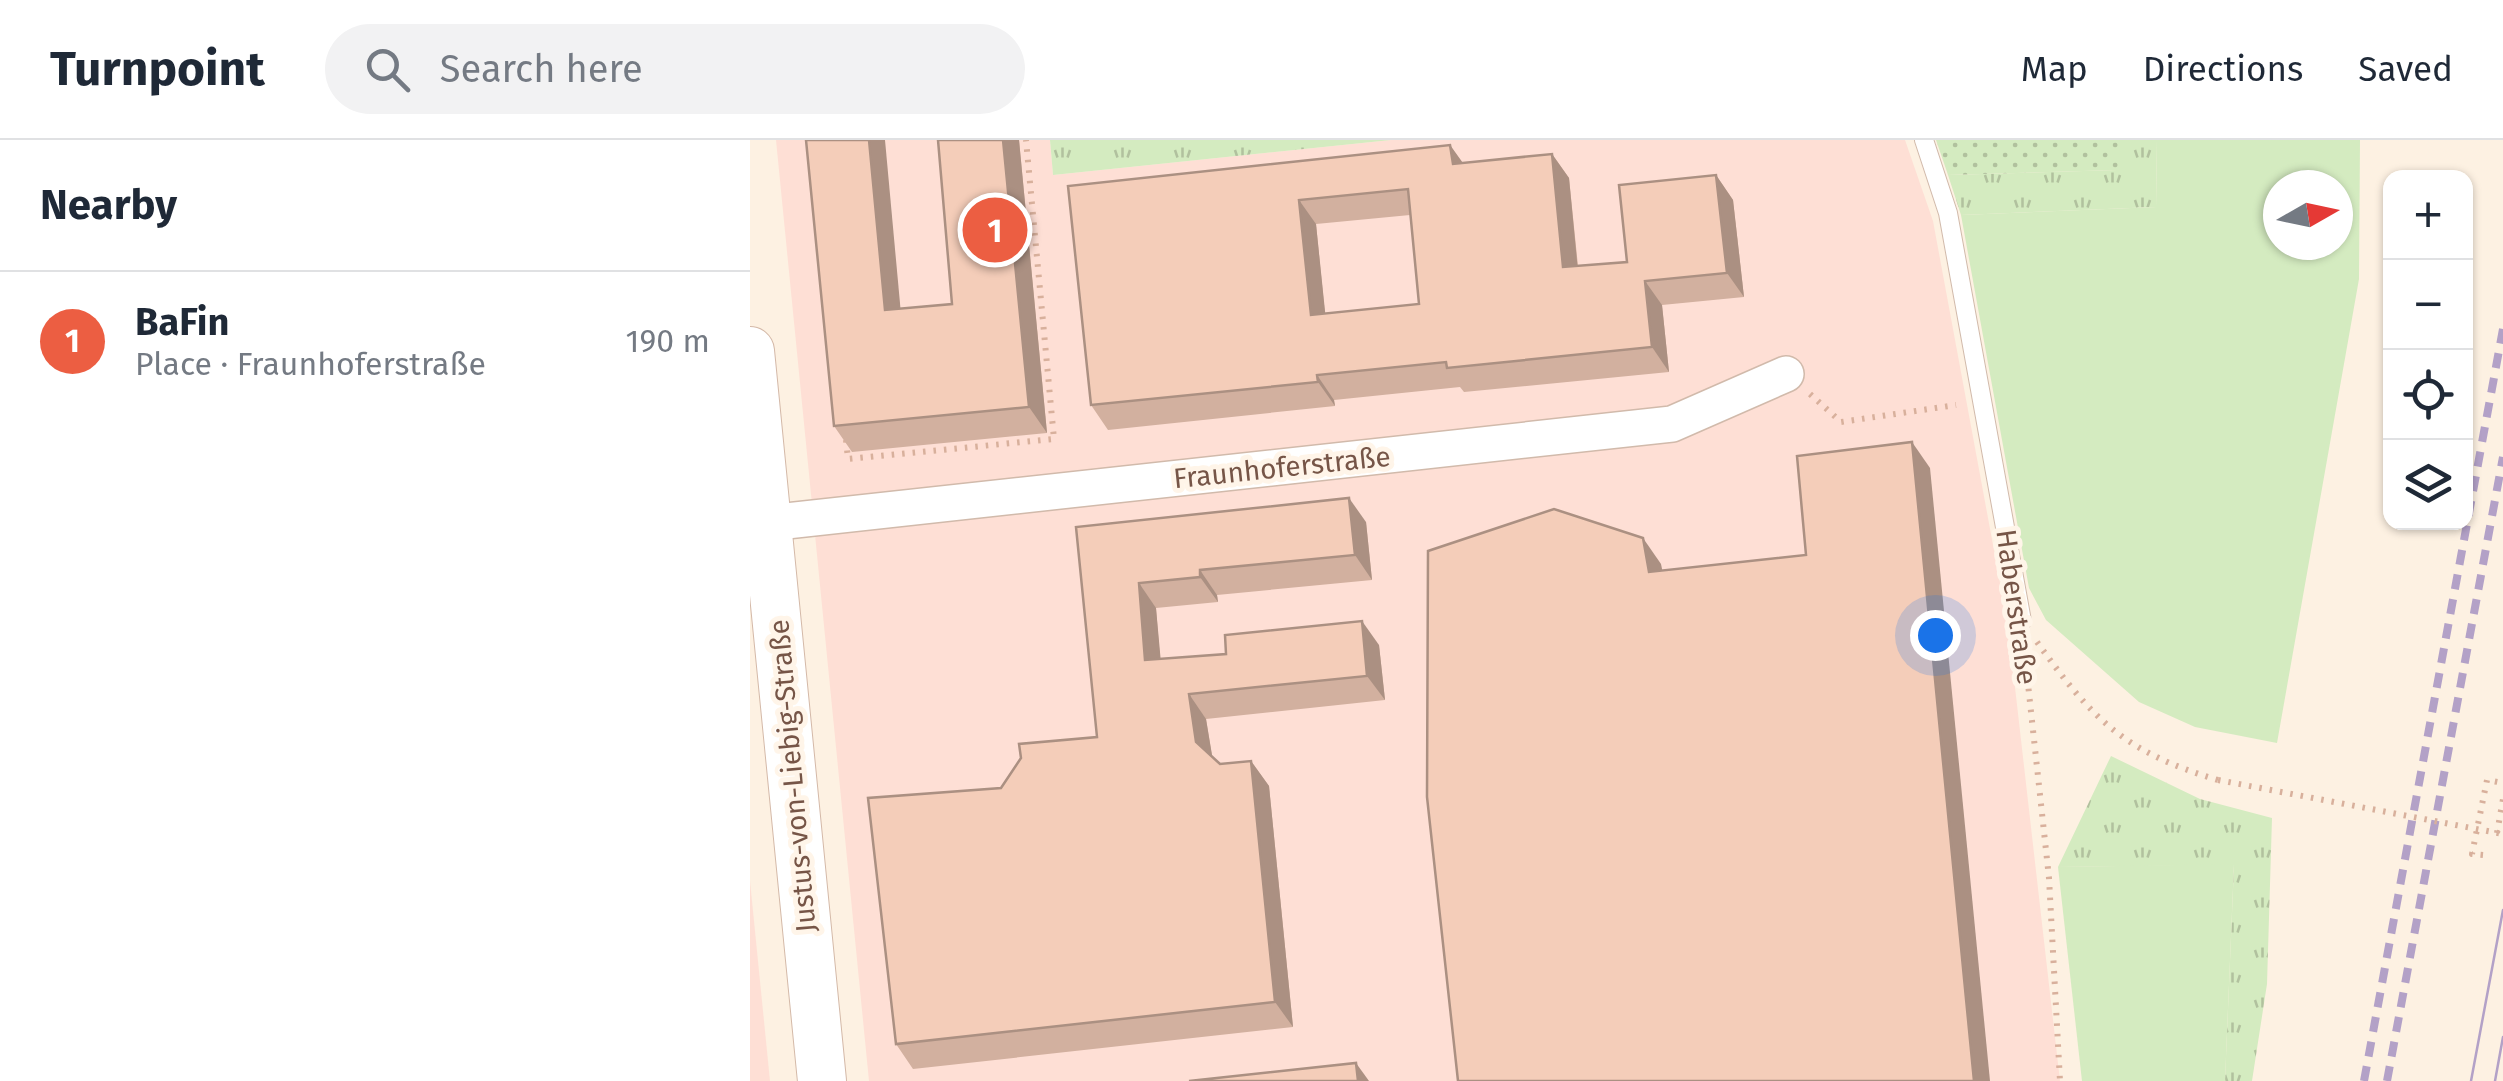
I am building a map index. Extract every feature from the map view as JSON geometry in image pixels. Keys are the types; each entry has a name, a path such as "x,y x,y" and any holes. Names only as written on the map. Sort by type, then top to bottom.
{"main road":[{"name":"Justus-von-Liebig-Straße","path":"750,351 822,1081"}],"street":[{"name":"Fraunhoferstraße","path":"768,522 1672,424 1786,374"}],"lane":[{"name":"Haberstraße","path":"1924,140 1948,213 2022,621"}],"path":[{"path":"844,421 848,459 1054,439 1026,140"},
{"path":"1786,374 1841,422 1910,414 1983,399"},
{"path":"2022,621 2095,716 2132,744 2171,766 2218,780 2500,834 2503,803"},
{"name":"Haberstraße","path":"2022,621 2049,878 2060,1081"},
{"path":"2483,855 2472,854 2487,780 2503,783"}],"shaded area":[{"path":"776,140 1050,140 1053,175 1391,140 1905,140 1933,221 2008,626 2060,1081 869,1081"},
{"path":"750,881 770,1081 750,1081"}],"green space":[{"path":"1050,140 1391,140 1053,175"},
{"path":"1936,140 2118,140 2118,170 1948,175"},
{"path":"2118,140 2157,140 2156,207 1961,215 1948,175 2117,170"},
{"path":"2157,140 2360,140 2359,279 2277,743 2195,727 2139,702 2046,620 2029,588 1961,215 2156,207"},
{"path":"2111,756 2200,799 2272,818 2267,984 2252,1081 2225,1081 2234,865 2058,867"},
{"path":"2234,864 2225,1081 2082,1081 2058,867"}],"building":[{"path":"806,140 869,140 885,310 952,304 938,140 1003,140 1029,407 834,426"},
{"path":"1450,145 1453,164 1552,154 1563,267 1627,262 1619,185 1716,175 1727,273 1645,281 1652,347 1447,368 1446,362 1317,375 1318,382 1091,405 1068,186","holes":["1408,189 1419,304 1311,315 1299,200"]},
{"path":"1912,442 1974,1081 1458,1081 1427,797 1428,551 1554,509 1643,538 1649,572 1806,555 1797,456"},
{"path":"1349,498 1355,555 1200,570 1200,577 1139,583 1145,660 1226,654 1225,635 1362,621 1367,676 1189,694 1196,742 1220,764 1251,761 1275,1002 896,1044 868,798 1001,788 1021,758 1019,744 1097,737 1076,527"},
{"path":"1356,1063 1358,1081 1189,1081"}],"tram line":[{"path":"2471,1081 2503,910"},
{"path":"2495,1081 2503,1037"}],"railway":[{"path":"2364,1081 2503,329"},
{"path":"2387,1081 2503,457"}],"place":[{"name":"BaFin","path":"995,230"}]}
